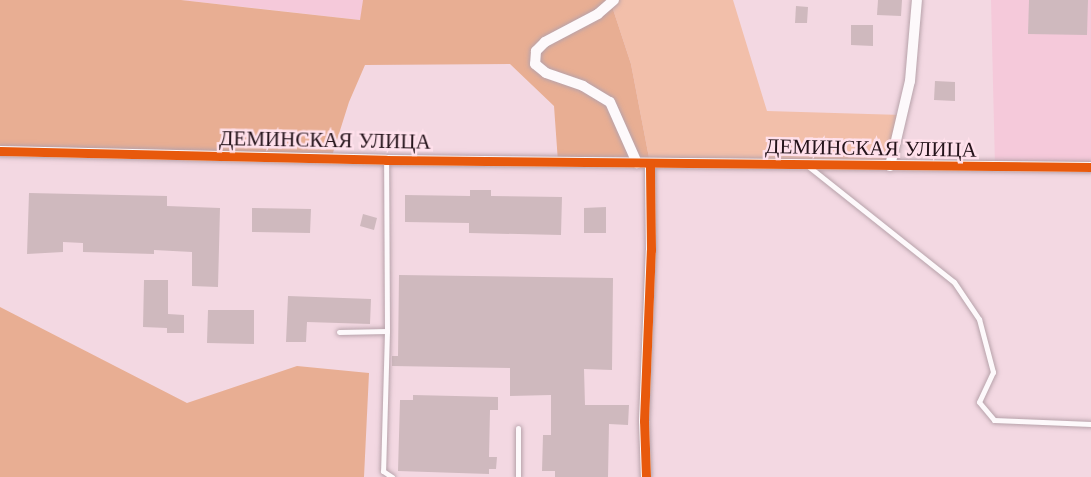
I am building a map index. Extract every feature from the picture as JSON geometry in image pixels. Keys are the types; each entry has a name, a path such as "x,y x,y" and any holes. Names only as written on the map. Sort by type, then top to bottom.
{"street":[{"path":"614,0 598,14 545,42 536,51 535,64 546,73 583,86 610,102 637,163"},
{"path":"890,166 910,81 917,0"},
{"name":"ДЕМИНСКАЯ УЛИЦА","path":"0,151 386,160 1091,167"},
{"path":"646,477 644,421 651,250 650,163"}],"lane":[{"path":"386,160 387,331 382,471 392,477"},
{"path":"807,165 954,282 979,319 993,372 979,402 994,420 1091,424"},
{"path":"339,332 387,331"},
{"path":"518,428 518,477"}],"shaded area":[{"path":"0,0 181,0 360,20 363,0 610,0 631,64 650,163 558,162 554,106 510,64 365,65 349,102 331,159 0,151"},
{"path":"181,0 363,0 361,20"},
{"path":"610,0 733,0 767,111 902,115 890,166 650,163 631,64"},
{"path":"991,0 1091,0 1091,167 995,167"},
{"path":"0,307 187,403 297,366 369,373 364,477 0,477"}],"building":[{"path":"878,0 902,0 901,16 877,15"},
{"path":"1029,0 1088,0 1087,35 1028,34"},
{"path":"796,6 808,7 807,23 795,23"},
{"path":"851,25 873,25 873,46 851,45"},
{"path":"935,81 955,82 955,101 934,100"},
{"path":"470,190 491,190 491,196 562,197 561,235 469,233 469,223 405,222 405,195 470,196"},
{"path":"29,193 167,196 167,206 220,208 218,287 192,286 192,252 154,250 154,254 83,252 83,243 63,242 63,252 27,254"},
{"path":"606,207 606,233 584,233 584,208"},
{"path":"252,208 311,209 310,233 252,232"},
{"path":"363,214 377,218 374,230 360,226"},
{"path":"399,275 613,278 612,370 584,369 585,405 629,405 628,425 609,424 608,477 555,477 555,471 542,471 543,435 551,435 551,395 510,396 510,368 392,366 392,356 398,356"},
{"path":"144,280 168,280 168,314 184,315 184,333 167,333 167,328 143,327"},
{"path":"288,296 371,299 370,324 307,322 306,342 286,342"},
{"path":"208,310 254,310 254,344 207,343"},
{"path":"413,395 498,397 498,410 490,410 489,457 497,457 496,469 489,469 489,474 398,471 400,400 413,400"}],"cycle path":[{"path":"0,151 386,160 1091,167"},
{"path":"646,477 644,421 651,250 650,163"}]}
